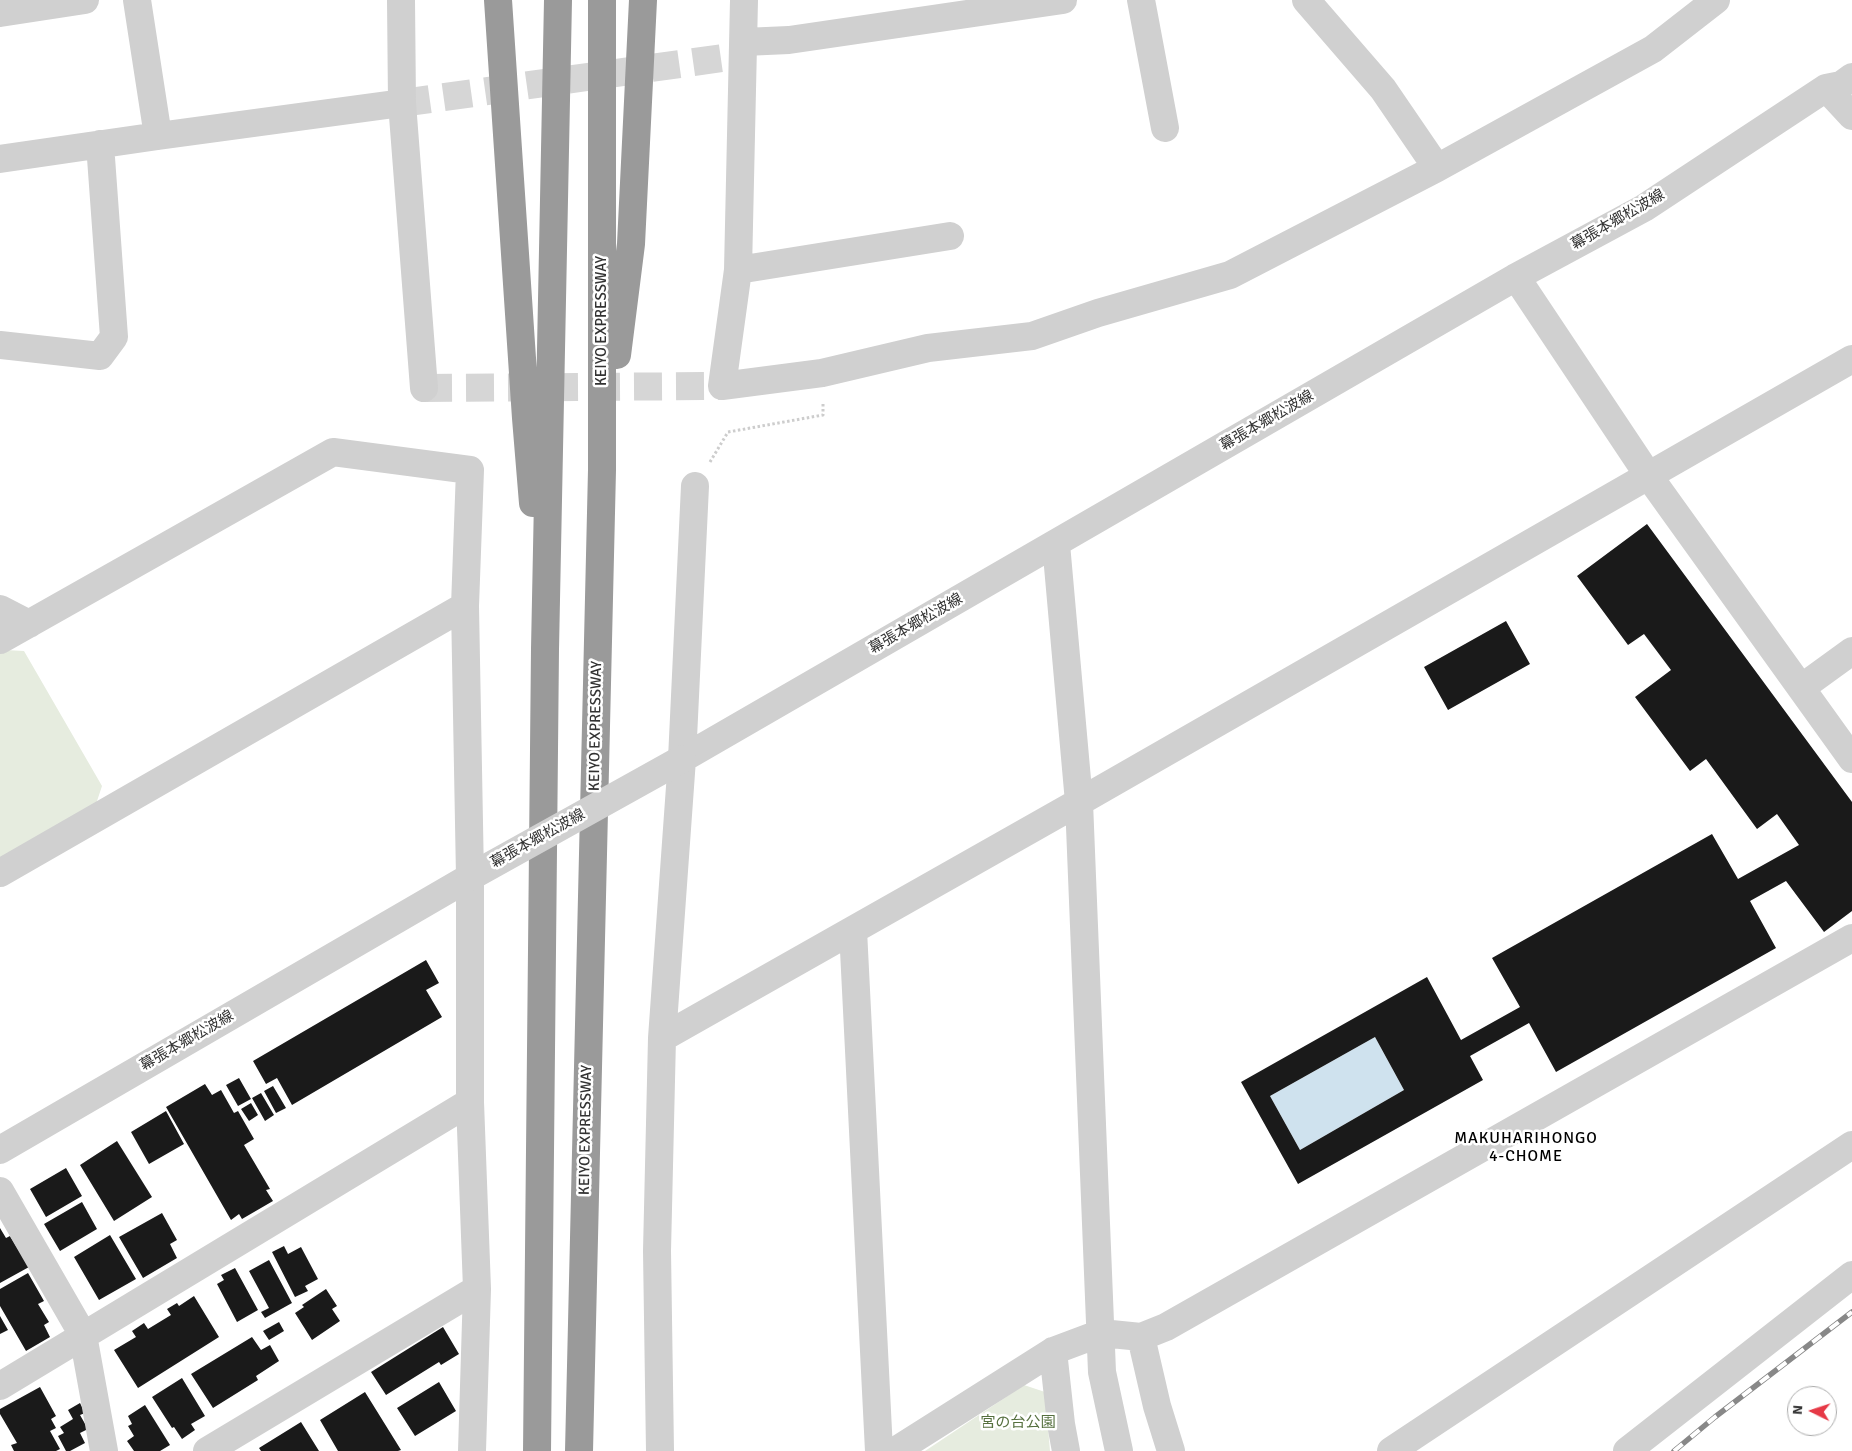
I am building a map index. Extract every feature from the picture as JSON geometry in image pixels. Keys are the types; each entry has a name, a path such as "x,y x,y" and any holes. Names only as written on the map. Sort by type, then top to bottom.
{"highway":[{"path":"498,0 526,418 545,649"},
{"path":"537,1451 545,649 558,0"},
{"name":"KEIYO EXPRESSWAY","path":"579,1451 602,470 602,0"},
{"path":"602,470 631,244 643,0"}],"street":[{"path":"0,13 85,0"},
{"path":"138,0 158,136"},
{"path":"401,0 402,103 424,388"},
{"path":"744,0 738,270 722,386 822,373 928,348 1032,336 1098,313 1230,276 1437,168 1653,49 1716,0"},
{"path":"744,42 789,40 1008,4 1063,0"},
{"path":"1141,0 1165,128"},
{"path":"1306,0 1383,89 1437,168"},
{"name":"幕張本郷松波線","path":"0,1150 470,876 682,759 1516,276 1644,208 1826,88 1841,84 1852,77"},
{"path":"1826,88 1852,116"},
{"path":"0,159 402,103"},
{"path":"0,345 100,356 114,337 100,144"},
{"path":"738,270 950,236"},
{"path":"1516,276 1648,475 1852,759"},
{"path":"662,1038 1079,802 1852,359"},
{"path":"0,640 333,452 470,470 465,606 470,876 470,1102 477,1289 472,1451"},
{"path":"660,1451 657,1251 662,1038 682,759 696,486"},
{"path":"1056,544 1079,802 1102,1372 1119,1451"},
{"path":"0,873 465,606"},
{"path":"0,609 30,624"},
{"path":"1801,688 1852,651"},
{"path":"853,930 879,1451"},
{"path":"896,1451 1053,1351 1101,1333 1141,1337 1166,1327 1852,938"},
{"path":"0,1386 470,1102"},
{"path":"1392,1451 1851,1148"},
{"path":"0,1191 83,1335 104,1451"},
{"path":"1627,1451 1852,1275"},
{"path":"207,1451 477,1289"},
{"path":"1141,1337 1157,1406 1171,1451"},
{"path":"1053,1351 1066,1451"}],"path":[{"path":"696,486 728,432 823,414 822,373"}],"green space":[{"path":"5,650 24,651 102,786 96,804 0,860 0,653"},
{"name":"宮の台公園","path":"1024,1385 1045,1392 1050,1451 925,1451"}],"water":[{"path":"1375,1037 1404,1090 1300,1150 1270,1096"}],"building":[{"path":"1647,524 1852,802 1852,911 1824,932 1786,881 1750,901 1776,948 1556,1072 1529,1023 1470,1056 1483,1080 1298,1184 1241,1082 1427,977 1461,1040 1520,1007 1492,958 1712,834 1738,879 1799,845 1777,814 1757,829 1706,759 1690,771 1635,697 1671,670 1644,634 1628,645 1577,576","holes":["1375,1037 1404,1090 1300,1150 1270,1096"]},
{"path":"1506,621 1530,664 1448,710 1424,667"},
{"path":"426,960 439,983 426,990 442,1017 292,1105 277,1078 266,1084 253,1061"},
{"path":"239,1078 251,1099 238,1106 226,1085"},
{"path":"205,1084 212,1095 221,1090 234,1113 238,1111 254,1139 244,1145 270,1189 266,1190 273,1201 242,1219 239,1214 231,1220 166,1107"},
{"path":"273,1086 286,1108 276,1113 264,1091"},
{"path":"261,1093 274,1115 265,1121 252,1098"},
{"path":"251,1103 258,1115 249,1121 241,1109"},
{"path":"166,1111 184,1144 149,1164 131,1132"},
{"path":"117,1141 152,1197 114,1221 80,1165"},
{"path":"66,1168 82,1196 46,1217 30,1189"},
{"path":"82,1202 97,1229 60,1251 44,1224"},
{"path":"162,1213 177,1240 170,1244 177,1258 143,1278 119,1237"},
{"path":"0,1228 6,1238 10,1236 29,1267 0,1283"},
{"path":"110,1235 136,1279 99,1300 74,1257"},
{"path":"284,1246 288,1254 301,1247 318,1279 305,1286 308,1291 295,1297 272,1252"},
{"path":"269,1260 292,1303 265,1318 261,1312 269,1308 249,1271"},
{"path":"235,1268 258,1310 237,1322 217,1284 224,1280 221,1275"},
{"path":"28,1273 44,1301 38,1304 49,1322 44,1325 50,1337 26,1351 0,1306 0,1289"},
{"path":"326,1289 337,1306 332,1309 340,1321 312,1340 295,1313 304,1307 302,1305"},
{"path":"194,1296 219,1337 138,1388 114,1350 136,1337 132,1331 144,1323 148,1329 171,1315 167,1309 177,1303 179,1306"},
{"path":"0,1316 8,1330 0,1334"},
{"path":"279,1322 284,1331 269,1340 263,1331"},
{"path":"443,1327 459,1354 441,1365 439,1362 386,1395 371,1372"},
{"path":"252,1337 261,1350 270,1345 279,1361 256,1376 258,1380 213,1408 191,1374"},
{"path":"182,1378 205,1416 191,1424 195,1430 182,1439 174,1427 172,1428 152,1397"},
{"path":"439,1382 456,1411 415,1436 397,1408"},
{"path":"40,1387 56,1416 51,1419 56,1428 50,1431 60,1449 56,1451 14,1451 11,1445 17,1443 0,1414 0,1409"},
{"path":"365,1392 401,1450 338,1451 320,1420"},
{"path":"80,1403 85,1413 80,1415 88,1429 80,1433 85,1443 70,1451 66,1451 58,1436 64,1433 60,1427 73,1419 68,1410"},
{"path":"145,1405 170,1445 160,1451 134,1451 127,1441 134,1436 128,1426 132,1424 128,1416"},
{"path":"301,1422 319,1451 261,1451 259,1448"}],"tunnel":[{"path":"402,103 744,55"},
{"path":"424,388 722,386"}],"railway":[{"path":"1674,1451 1715,1417 1852,1312"}],"district":[{"name":"MAKUHARIHONGO 4-CHOME","path":"1526,1148"}]}
